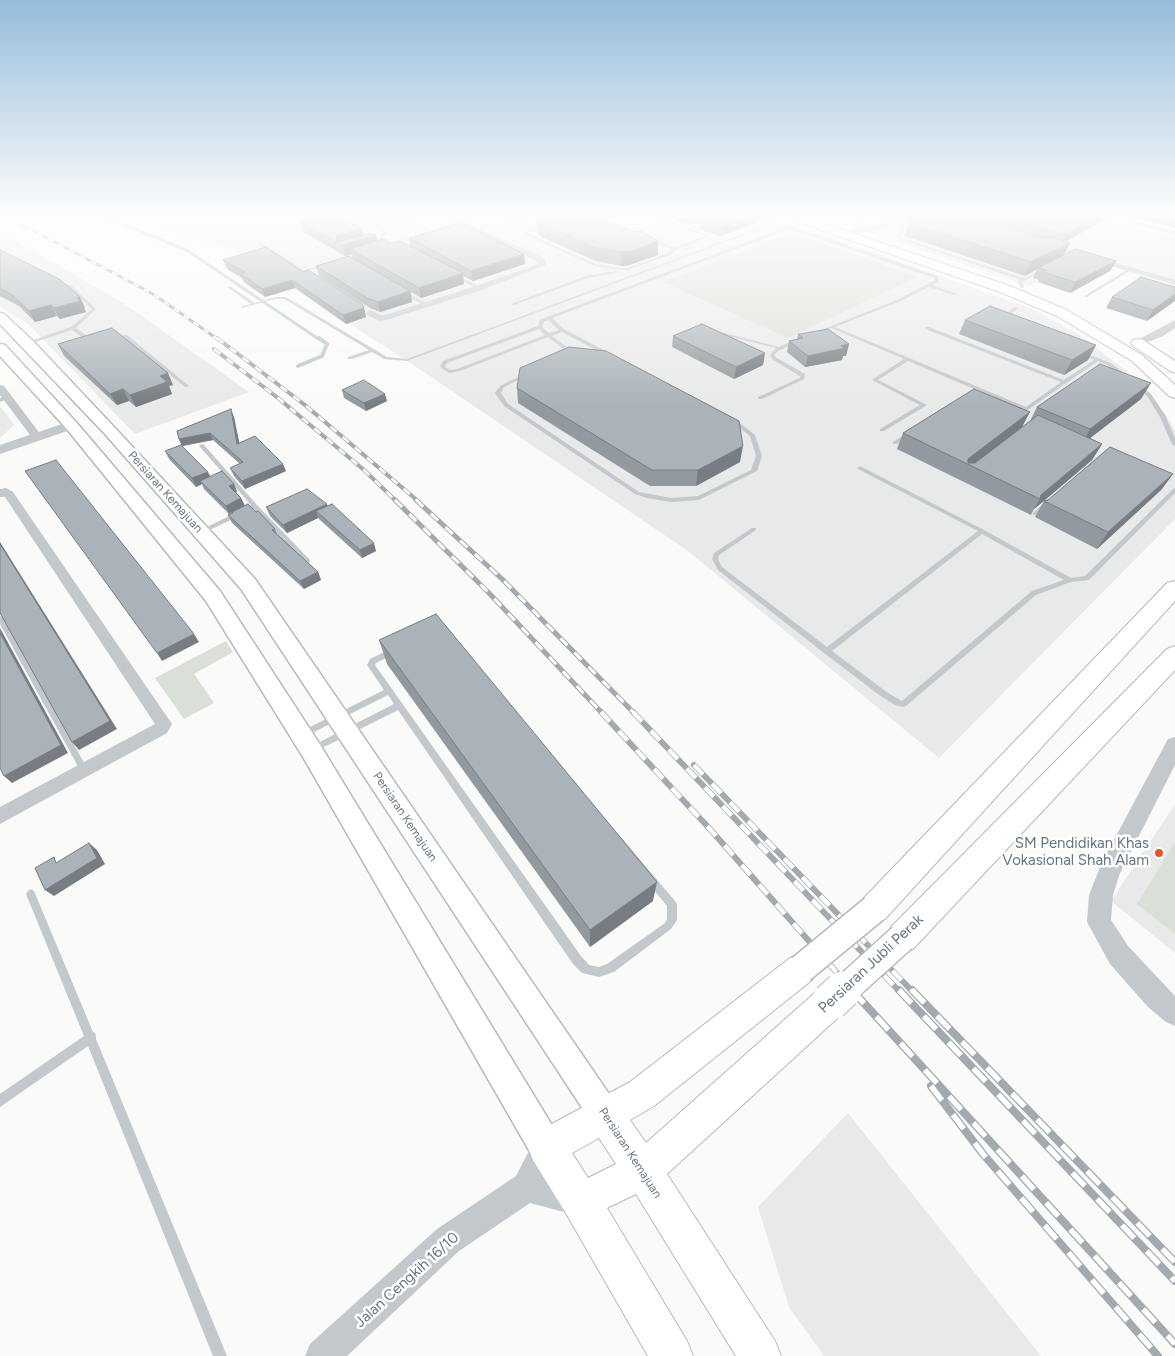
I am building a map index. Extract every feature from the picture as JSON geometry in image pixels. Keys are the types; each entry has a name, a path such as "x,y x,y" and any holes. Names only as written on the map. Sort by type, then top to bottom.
{"main road":[{"path":"979,279 1037,301 1062,313 1136,358 1175,393"},
{"path":"1012,279 1119,330 1169,364"},
{"name":"Persiaran Kemajuan","path":"0,316 248,584 643,1171 760,1356"},
{"path":"1119,330 1159,334 1159,351 1169,364"},
{"path":"1136,358 1133,352 1138,343"},
{"path":"0,348 71,426 214,596 306,743 672,1356"},
{"path":"546,1147 642,1094 874,909 1175,588"},
{"name":"Persiaran Jubli Perak","path":"581,1201 643,1171 902,938 1175,656"}],"street":[{"path":"370,313 380,318 386,317 503,279"},
{"path":"1162,279 1175,283"},
{"path":"1138,343 1159,334 1175,323"},
{"path":"0,388 4,398 37,437"},
{"path":"0,450 71,426"},
{"path":"0,493 6,492 9,495 164,724 161,728 0,816"},
{"path":"1175,746 1110,870 1101,895 1099,922 1119,955 1157,998 1175,1014"},
{"path":"546,1147 527,1187 581,1201"},
{"name":"Jalan Cengkih 16/10","path":"322,1356 448,1240 527,1187"}],"lane":[{"path":"27,343 73,328 94,309 72,288 56,279"},
{"path":"462,279 479,288"},
{"path":"513,304 581,279"},
{"path":"244,307 280,297 290,300 391,360 416,358 630,279"},
{"path":"540,327 542,321 645,279"},
{"path":"814,334 900,300 937,281 937,279"},
{"path":"1013,279 1023,283 1029,279"},
{"path":"1086,296 1115,279"},
{"path":"929,285 955,294"},
{"path":"230,287 255,303"},
{"path":"402,291 426,305"},
{"path":"362,308 370,313"},
{"path":"1005,325 1004,318 1016,308"},
{"path":"549,318 562,330 616,359"},
{"path":"540,327 548,336 572,353"},
{"path":"540,327 445,362 442,366 449,372 458,370 562,330"},
{"path":"832,327 1026,408 1098,359"},
{"path":"73,328 88,340 99,340"},
{"path":"927,328 1065,382"},
{"path":"726,334 779,348"},
{"path":"105,338 125,336 187,386"},
{"path":"760,398 802,379 803,375 775,360 772,355 779,348 806,338"},
{"path":"584,348 590,345"},
{"path":"350,358 372,350"},
{"path":"564,356 578,350"},
{"path":"1078,351 1109,364 1129,378"},
{"path":"882,430 924,405 874,380 908,359"},
{"path":"533,371 502,386 498,393 506,404 637,493 647,496 671,500 699,498 754,471 759,456 752,435 728,418"},
{"path":"1136,384 1149,395 1162,415 1175,444"},
{"path":"974,395 982,390"},
{"path":"895,443 911,433"},
{"path":"202,446 307,561"},
{"path":"860,468 982,531 1070,580"},
{"path":"754,529 716,554 715,559 720,568 827,652 885,695 903,704 1034,593 1070,580 1087,578 1175,490 1167,485"},
{"path":"1035,514 1050,501"},
{"path":"201,532 255,506"},
{"path":"827,652 982,531"},
{"path":"0,618 84,770"},
{"path":"437,629 442,629 672,904 672,920 668,926 610,968 599,972 586,969 577,960 388,691 371,665 373,661 437,629"},
{"path":"306,743 343,724 388,691"},
{"path":"306,743 343,724 398,706"},
{"path":"32,894 220,1356"},
{"path":"0,1101 91,1037"}],"shaded area":[{"path":"0,279 82,279 125,304 249,392 135,434 27,323 0,307"},
{"path":"280,279 949,279 1030,308 1078,334 1124,369 1166,415 1175,431 1175,519 939,758 688,551 412,364"},
{"path":"670,279 912,279 788,338 663,282"},
{"path":"1009,279 1042,279 1029,286"},
{"path":"0,406 14,425 0,438"},
{"path":"226,641 233,652 194,674 214,703 184,719 155,678"},
{"name":"SM Pendidikan Khas Vokasional Shah Alam","path":"1175,804 1175,953 1111,901"},
{"path":"1175,842 1175,934 1137,904"},
{"path":"848,1113 1041,1356 824,1356 789,1307 758,1207"}],"building":[{"path":"0,279 59,279 80,297 77,298 80,301 54,308 51,305 29,311 12,295 0,288"},
{"path":"248,279 323,279 362,304 364,308 343,315 292,280 262,289"},
{"path":"337,279 390,279 410,291 378,302 367,298"},
{"path":"404,279 445,279 419,288"},
{"path":"1066,279 1080,279 1075,282"},
{"path":"1138,279 1149,279 1175,287 1175,294 1153,310 1112,297"},
{"path":"990,306 1096,345 1072,360 965,320"},
{"path":"702,324 765,353 736,367 673,336"},
{"path":"112,328 168,373 160,376 167,382 130,395 123,389 110,394 58,344"},
{"path":"828,329 849,344 841,346 845,348 808,356 789,341 803,338 798,334"},
{"path":"569,347 606,351 739,421 743,446 698,470 652,470 517,388 520,368"},
{"path":"1100,364 1151,383 1090,429 1037,407"},
{"path":"364,380 385,394 364,403 342,390"},
{"path":"974,389 1030,412 968,459 968,463 975,463 1038,415 1102,444 1041,495 1040,499 903,433"},
{"path":"231,409 237,444 255,436 283,464 242,481 230,468 243,462 210,433 179,439 177,431"},
{"path":"181,445 208,472 192,478 165,451"},
{"path":"1110,447 1173,474 1108,532 1044,501 1048,500"},
{"path":"56,460 194,634 157,653 25,471"},
{"path":"222,471 234,484 229,486 241,498 226,506 200,481"},
{"path":"307,489 327,504 283,525 266,507"},
{"path":"248,504 256,512 258,511 275,529 272,530 318,572 300,581 228,515"},
{"path":"332,504 374,543 360,550 316,511"},
{"path":"0,544 110,721 72,742 0,613"},
{"path":"436,614 657,882 590,930 379,640"},
{"path":"0,633 61,745 4,776 0,768"},
{"path":"89,843 97,858 45,890 35,868 54,857 56,863"}],"waterway":[{"path":"230,279 320,340"},
{"path":"298,366 322,356 327,344 319,338"}],"railway":[{"path":"125,279 153,294 219,340"},
{"path":"217,338 305,405 418,501"},
{"path":"214,349 278,398 364,470 396,501"},
{"path":"395,500 489,593 602,713"},
{"path":"416,500 502,579 634,713"},
{"path":"601,712 709,828 854,992"},
{"path":"633,712 900,992"},
{"path":"694,765 913,992"},
{"path":"852,990 1175,1344"},
{"path":"899,990 1175,1281"},
{"path":"912,990 1175,1262"},
{"path":"931,1086 983,1154 1158,1356"}],"place":[{"name":"SM Pendidikan Khas Vokasional Shah Alam","path":"1159,853"}]}
